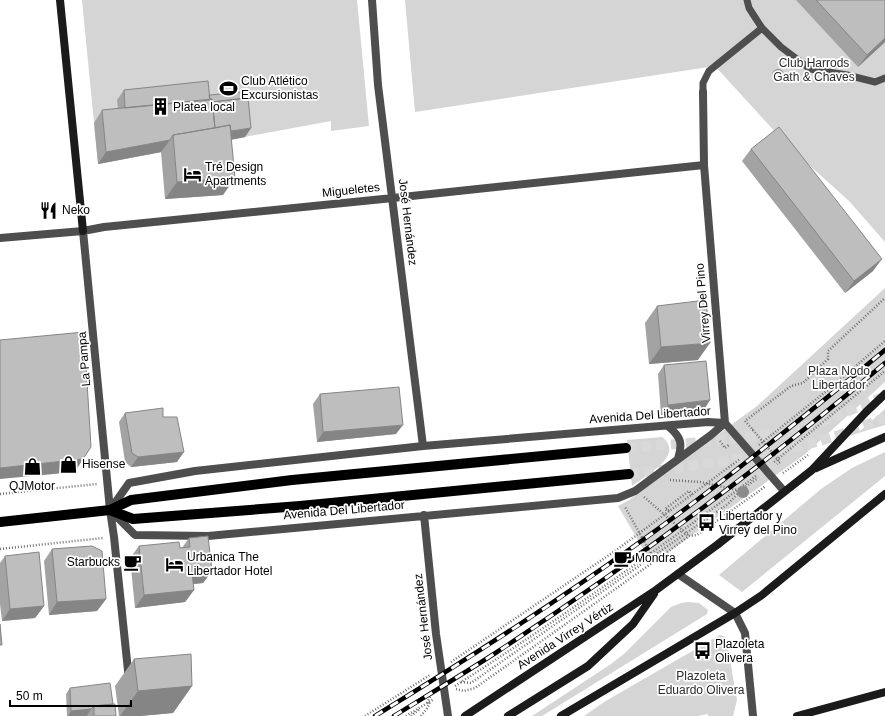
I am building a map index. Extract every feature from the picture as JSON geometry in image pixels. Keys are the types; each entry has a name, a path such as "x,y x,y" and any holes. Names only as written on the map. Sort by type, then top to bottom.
{"main road":[{"name":"La Pampa","path":"60,0 83,231"},
{"path":"678,574 812,470 866,412 885,394"},
{"path":"812,470 885,437"},
{"name":"Avenida Del Libertador","path":"0,522 110,510 131,500 292,480 626,448"},
{"name":"Avenida Del Libertador","path":"110,510 133,519 300,506 629,474"},
{"path":"561,716 735,613 762,595 885,494"},
{"name":"Avenida Virrey Vértiz","path":"465,716 678,574"},
{"path":"508,716 588,666 633,624 656,590"},
{"path":"798,716 885,692"}],"street":[{"name":"José Hernández","path":"372,0 378,85 423,446"},
{"name":"Virrey Del Pino","path":"703,92 704,165 725,423"},
{"name":"Migueletes","path":"0,238 83,231 104,227 704,165"},
{"name":"La Pampa","path":"83,231 110,510 129,685"},
{"name":"Avenida Del Libertador","path":"708,422 725,423 635,491 618,498 208,536 135,535 110,510 129,483 195,471 423,446 708,422"},
{"path":"725,423 769,468 774,479 784,491"},
{"path":"668,426 679,437 682,448 678,459"},
{"name":"José Hernández","path":"424,515 436,634 446,688 448,716"},
{"path":"678,574 735,613 745,633 753,716"}],"lane":[{"path":"747,0 749,8 762,28 781,47 810,69 847,75 875,82 885,78"},
{"path":"703,92 703,83 710,71 762,28"}],"path":[{"path":"769,468 780,462 745,421 791,386 803,383 828,359 828,351 885,298"},
{"path":"758,445 829,389 885,341"},
{"path":"446,688 451,682 470,683 728,504 741,490 885,371"},
{"path":"713,445 719,440 725,448 753,430"},
{"path":"411,716 427,702 434,689 452,686 464,691 475,688 689,536 697,535 812,451"},
{"path":"445,666 609,556 746,454"},
{"path":"711,511 713,514 690,530 688,528 758,474"},
{"path":"672,475 666,480 700,482 741,490"},
{"path":"0,494 108,484"},
{"path":"689,491 693,493 668,511 665,509 689,491"},
{"path":"637,500 649,492"},
{"path":"643,497 689,536"},
{"path":"618,498 625,507 655,561"},
{"path":"625,507 631,503"},
{"path":"421,716 436,693 571,609 711,511"},
{"path":"0,549 114,537"},
{"path":"364,716 432,674"},
{"path":"406,716 437,697"}],"green space":[{"name":"Club Atlético Excursionistas","path":"82,0 357,0 369,126 331,131 331,121 98,164"},
{"name":"Club Harrods Gath & Chaves","path":"405,0 885,0 885,242 849,201 788,146 715,66 415,112"},
{"name":"Plaza Nodo Libertador","path":"885,288 885,382 804,455 652,564 618,506 629,500 757,406"},
{"path":"885,409 885,425 858,433"},
{"path":"662,437 669,446 667,457 656,468 632,486 627,440"},
{"path":"885,452 885,476 742,592 719,575 821,489 852,468"},
{"path":"688,602 699,603 708,610 707,614 542,716 532,716 611,664 625,653 671,607"},
{"name":"Plazoleta Eduardo Olivera","path":"720,635 726,637 737,700 733,716 708,716 708,714 698,716 584,716 604,702"}],"building":[{"path":"816,0 885,0 885,38 867,55"},
{"path":"208,81 210,100 125,108 124,90"},
{"path":"245,92 246,98 212,102 209,95"},
{"path":"248,98 251,128 231,131 230,125 215,128 212,102"},
{"path":"212,99 215,128 173,135 170,140 106,152 102,110"},
{"path":"230,125 235,178 177,182 173,135"},
{"path":"779,127 882,259 854,281 751,149"},
{"path":"706,300 710,343 661,347 657,306"},
{"path":"84,332 91,447 83,459 0,468 0,340"},
{"path":"706,361 710,400 668,405 664,365"},
{"path":"399,387 403,425 323,432 320,394"},
{"path":"163,408 163,417 177,417 184,452 138,457 132,453 125,413"},
{"path":"208,536 212,571 192,573 194,590 144,595 139,546 179,542 180,548 190,547 189,538"},
{"path":"92,546 102,551 106,599 57,602 52,549"},
{"path":"39,552 44,606 10,609 5,556"},
{"path":"0,624 2,645 0,645"},
{"path":"191,654 192,686 138,691 134,659"},
{"path":"110,683 113,704 94,706 91,709 71,711 70,688"},
{"path":"115,704 116,716 94,716 94,706"}],"tunnel":[{"path":"626,448 702,442 754,436 787,430 818,423 881,398"},
{"path":"629,474 723,461 793,448 825,440 885,418"}],"railway":[{"path":"375,716 537,613 655,532 766,447 885,350"},
{"path":"394,716 497,652 647,549 744,477 839,402 885,363"}],"place":[{"name":"Club Atlético Excursionistas","path":"228,88"},
{"name":"Platea local","path":"160,107"},
{"name":"Tré Design Apartments","path":"192,174"},
{"name":"Neko","path":"49,210"},
{"name":"Hisense","path":"69,464"},
{"name":"QJMotor","path":"32,467"},
{"name":"Libertador y Virrey del Pino","path":"706,523"},
{"name":"Mondra","path":"622,558"},
{"name":"Starbucks","path":"133,562"},
{"name":"Urbanica The Libertador Hotel","path":"174,564"},
{"name":"Plazoleta Olivera","path":"702,651"}]}
